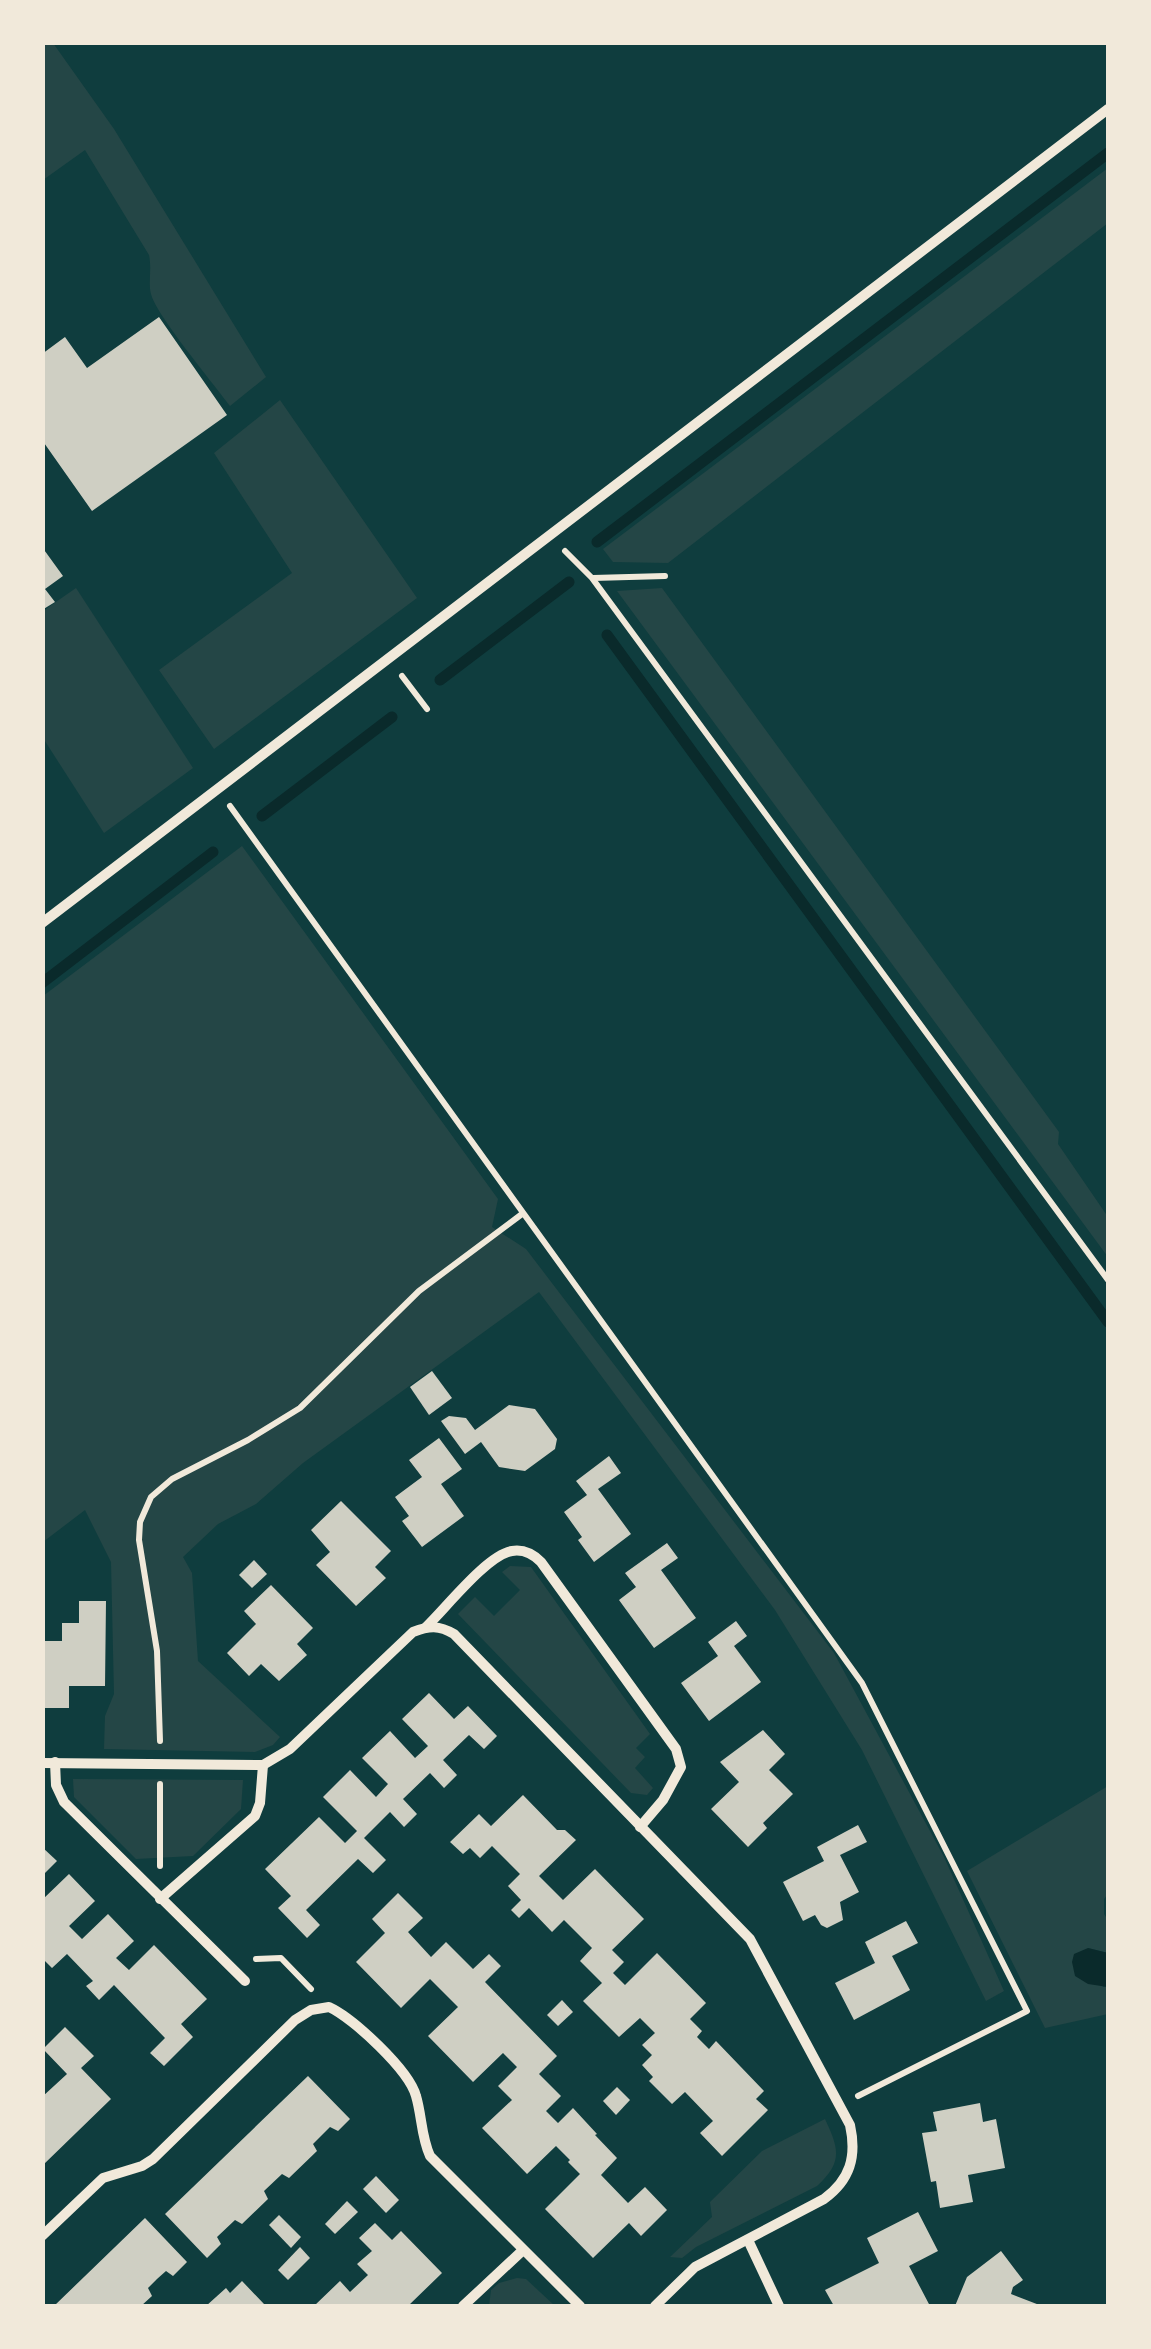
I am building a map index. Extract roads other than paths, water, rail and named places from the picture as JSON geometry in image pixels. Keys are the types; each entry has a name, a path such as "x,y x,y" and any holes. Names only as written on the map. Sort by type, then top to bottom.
{"street":[{"path":"42,922 1108,110"},
{"path":"245,1981 64,1802 49,1763 263,1765 279,1759 397,1644 426,1626 492,1560 512,1550 531,1552 541,1562 676,1749 680,1768 663,1800 640,1827"},
{"path":"426,1626 442,1627 454,1634 750,1939 850,2126 854,2146 850,2168 840,2187 695,2267 655,2306"},
{"path":"160,1899 255,1816 263,1765"},
{"path":"42,2236 103,2178 153,2159 295,2020 311,2010 330,2007 354,2024 410,2081 422,2138 430,2156 580,2306"},
{"path":"748,2240 779,2306"},
{"path":"463,2306 522,2250"}],"waterway":[{"path":"597,542 1108,153"},
{"path":"440,680 569,582"},
{"path":"607,635 1108,1322"},
{"path":"262,816 392,717"},
{"path":"42,983 213,852"}]}
